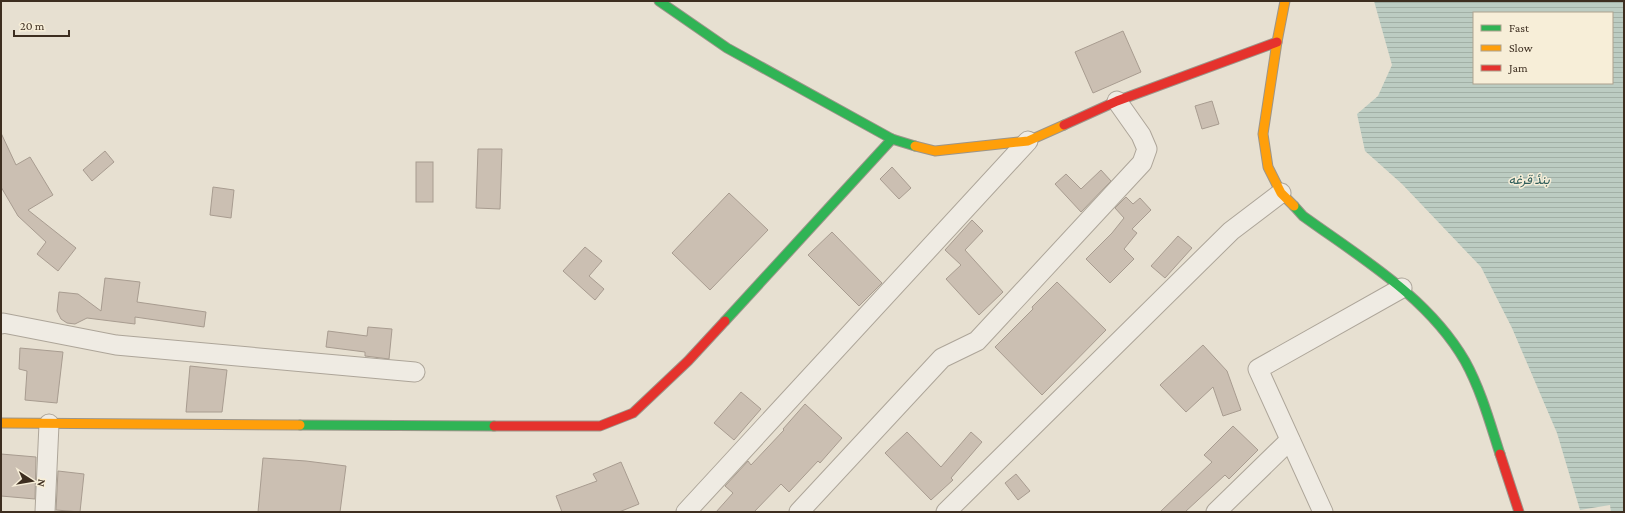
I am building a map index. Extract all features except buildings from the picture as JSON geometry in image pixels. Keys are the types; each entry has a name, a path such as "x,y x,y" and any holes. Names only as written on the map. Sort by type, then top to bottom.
{"main road":[{"path":"659,1 727,48 892,139 935,151 1028,141 1117,101 1277,42"},
{"path":"1285,1 1277,42 1263,134 1268,167 1281,193 1303,216 1394,281 1425,309 1449,337 1465,361 1483,400 1519,512"},
{"path":"1,423 600,426 633,413 688,361 892,139"}],"street":[{"path":"799,512 942,358 977,340 1142,163 1147,150 1141,135 1117,101"},
{"path":"686,512 1028,141"},
{"path":"946,512 1231,231 1281,193"},
{"path":"1323,512 1258,369 1402,288"},
{"path":"2,322 116,345 415,372"},
{"path":"45,512 49,424"},
{"path":"1216,512 1290,440"}],"water":[{"name":"بندٔ قرغه","path":"1374,1 1624,1 1624,512 1611,512 1610,505 1580,510 1557,433 1512,328 1481,267 1402,184 1365,151 1357,114 1378,96 1392,65"}],"traffic: fast":[{"path":"659,1 727,48 892,139 915,146"},
{"path":"725,321 892,139"},
{"path":"1294,206 1303,216 1392,280 1413,298 1450,338 1465,361 1476,383 1500,454"},
{"path":"300,425 494,426"}],"traffic: slow":[{"path":"1285,1 1277,42 1263,134 1268,167 1281,193 1294,206"},
{"path":"915,146 935,151 1028,141 1064,125"},
{"path":"1,423 300,425"}],"traffic: jam":[{"path":"1064,125 1117,101 1277,42"},
{"path":"494,426 600,426 633,413 688,361 725,321"},
{"path":"1500,454 1519,512"}]}
